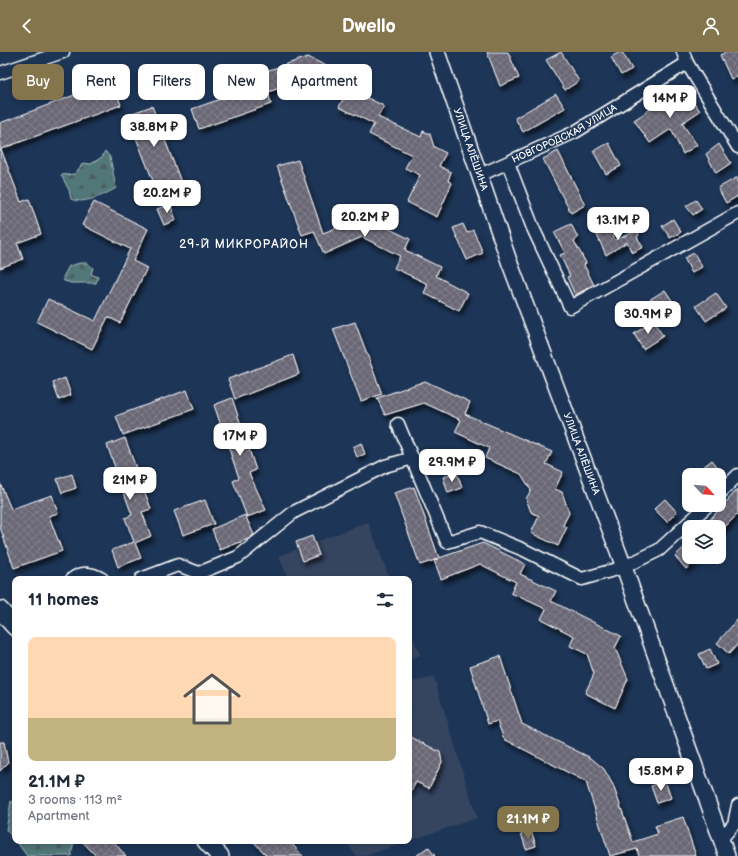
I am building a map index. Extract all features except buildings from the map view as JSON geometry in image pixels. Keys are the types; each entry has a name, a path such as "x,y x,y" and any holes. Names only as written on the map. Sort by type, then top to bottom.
{"main road":[{"path":"0,610 12,624"},
{"path":"209,844 220,856"}],"street":[{"path":"0,73 63,52"},
{"name":"УЛИЦА АЛЁШИНА","path":"437,52 509,261 624,567 727,856"},
{"path":"685,57 738,147"},
{"name":"НОВГОРОДСКАЯ УЛИЦА","path":"480,175 574,132 683,67 685,57"},
{"path":"508,163 533,228 570,307 738,213"},
{"path":"398,424 447,542 480,532 524,550 582,579 624,567 659,550 700,512"},
{"path":"149,576 178,565 199,573 238,557 294,512 385,466 413,458"},
{"path":"726,487 738,475"},
{"path":"77,576 81,574 94,574 97,576"},
{"path":"721,839 734,824 738,805"}],"shaded area":[{"path":"368,522 389,576 287,576 279,556"},
{"path":"412,635 420,655 412,659"},
{"path":"434,677 477,818 412,840 412,682"},
{"path":"347,844 400,844 365,856 357,856"}],"green space":[{"path":"105,151 110,157 116,188 106,194 88,200 76,201 71,199 69,190 61,175 75,174 83,163 91,164 102,157"},
{"path":"87,263 93,268 91,274 98,277 96,283 71,283 64,281 63,277 69,266"},
{"path":"11,801 12,837 6,830"},
{"path":"18,844 73,844 71,856 27,856"}],"district":[{"name":"29-Й МИКРОРАЙОН","path":"244,244"}]}
